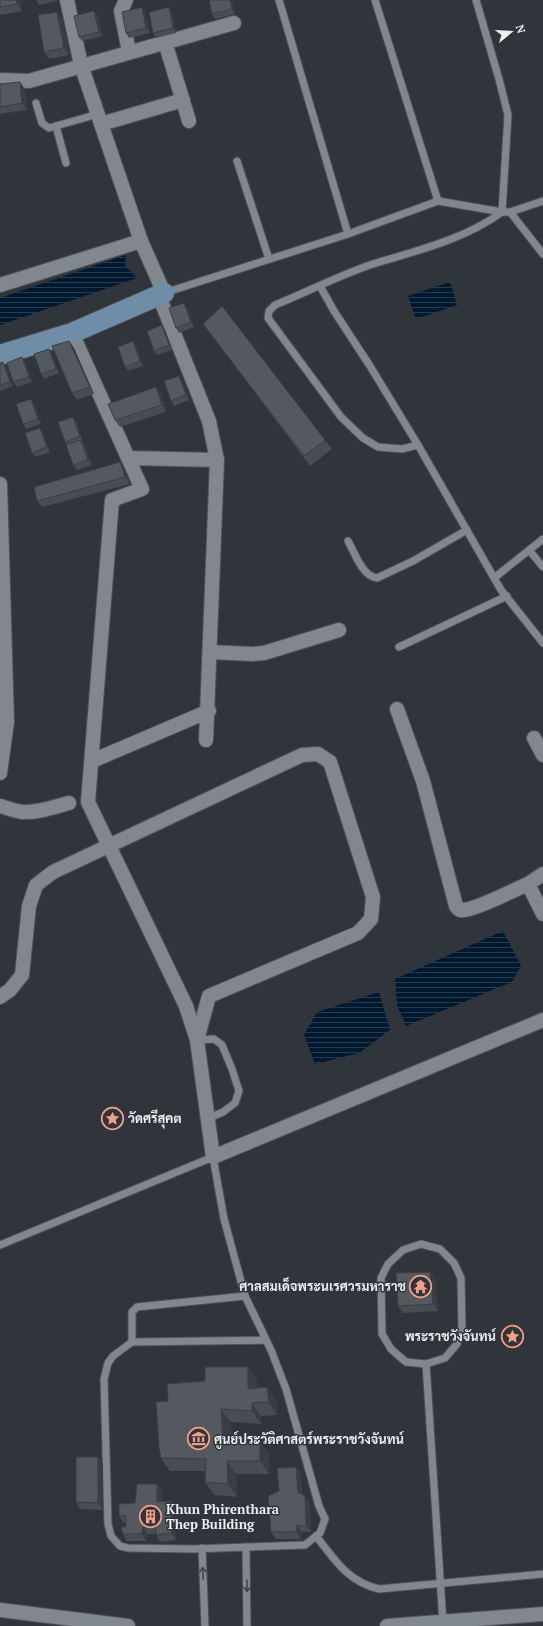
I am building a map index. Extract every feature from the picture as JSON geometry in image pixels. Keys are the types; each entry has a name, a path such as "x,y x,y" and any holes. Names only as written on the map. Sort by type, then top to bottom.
{"street":[{"path":"67,0 81,65 161,294 209,422 216,460 206,740"},
{"path":"126,0 121,11 129,52"},
{"path":"0,80 29,80 234,23"},
{"path":"166,42 189,121"},
{"path":"100,119 184,100"},
{"path":"0,285 142,241"},
{"path":"0,355 72,333 161,294"},
{"path":"72,333 142,490 112,500 88,802 186,1006 197,1040 213,1157 543,1020"},
{"path":"128,458 216,460"},
{"path":"0,484 7,722 2,739 0,773"},
{"path":"210,652 252,654 264,653 340,630"},
{"path":"397,709 423,781 456,906 460,910 464,910 528,884 543,874"},
{"path":"92,761 208,711"},
{"path":"534,738 543,756"},
{"path":"0,997 10,990 22,975 29,906 36,885 52,872 302,755 318,754 330,762 373,897 371,919 358,933 209,996 197,1040"},
{"path":"0,806 20,812 30,812 69,804"},
{"path":"528,884 543,914"},
{"path":"0,1610 128,1626"},
{"path":"387,1626 443,1623 543,1614"}],"lane":[{"path":"279,0 348,234"},
{"path":"375,0 438,202"},
{"path":"418,445 402,449 378,447 363,438 341,417 268,318 269,311 275,305 369,266 428,248 490,221 502,212 508,115 500,79 476,0"},
{"path":"36,103 42,123 44,126 49,128 100,119"},
{"path":"56,126 66,163"},
{"path":"237,161 269,259"},
{"path":"161,294 348,234 438,202 510,212 543,201"},
{"path":"510,212 543,254"},
{"path":"320,286 418,445 501,590 543,643"},
{"path":"348,542 365,571 371,577 377,578 413,561 467,530"},
{"path":"494,578 543,538"},
{"path":"528,550 543,567"},
{"path":"399,647 507,596"},
{"path":"197,1040 214,1039 222,1045 239,1091 235,1103 223,1112 207,1119"},
{"path":"0,1245 213,1157 224,1219 245,1296 266,1340 286,1389 319,1506 325,1519 320,1533 305,1545 202,1548 128,1548 120,1546 116,1543 109,1530 107,1512 104,1379 108,1363 113,1356 132,1342 266,1340"},
{"path":"421,1244 440,1249 454,1263 461,1278 462,1329 457,1344 445,1358 426,1364 406,1362 391,1350 382,1334 381,1278 388,1264 403,1250 421,1244"},
{"path":"132,1342 132,1312 137,1307 245,1296"},
{"path":"426,1364 443,1623"},
{"path":"316,1536 349,1575 369,1587 379,1589 543,1574"},
{"path":"246,1547 247,1626"},
{"path":"202,1548 205,1626"}],"water":[{"path":"126,255 125,266 137,278 0,325 0,298"},
{"path":"450,282 457,305 416,319 408,296"},
{"path":"503,931 521,966 512,982 406,1026 397,1005 395,979"},
{"path":"379,992 390,1030 359,1053 315,1064 304,1035 317,1012"}],"building":[{"path":"0,0 16,0 17,4 0,7"},
{"path":"209,0 230,0 232,9 212,14"},
{"path":"142,7 146,28 126,33 122,12"},
{"path":"169,7 173,28 153,33 149,12"},
{"path":"94,11 99,32 79,37 74,16"},
{"path":"57,12 64,48 44,52 38,15"},
{"path":"20,82 22,103 0,107 0,84"},
{"path":"184,303 191,322 176,328 169,308"},
{"path":"222,306 325,440 304,456 203,324"},
{"path":"162,325 169,345 154,351 147,331"},
{"path":"69,341 90,387 72,393 52,346"},
{"path":"133,341 140,361 125,367 118,347"},
{"path":"49,349 56,369 41,374 34,354"},
{"path":"22,357 29,377 13,382 7,363"},
{"path":"3,362 10,382 0,385 0,363"},
{"path":"179,376 186,395 171,401 164,381"},
{"path":"156,387 162,405 115,420 108,404"},
{"path":"31,399 38,419 23,424 16,404"},
{"path":"73,417 80,436 65,442 58,422"},
{"path":"40,428 47,447 32,453 25,433"},
{"path":"81,440 88,460 73,465 66,445"},
{"path":"120,462 125,477 37,501 34,487"},
{"path":"430,1272 433,1304 398,1306 396,1273"},
{"name":"ศูนย์ประวัติศาสตร์พระราชวังจันทน์","path":"205,1367 248,1367 248,1389 267,1387 269,1402 252,1403 252,1411 221,1409 223,1443 260,1442 260,1461 227,1461 228,1484 205,1482 206,1459 161,1458 159,1448 156,1402 168,1401 167,1384 205,1381"},
{"path":"76,1457 98,1457 98,1503 76,1502"},
{"path":"296,1467 298,1492 305,1496 306,1526 297,1525 296,1532 271,1532 268,1496 279,1491 277,1468"},
{"name":"Khun Phirenthara Thep Building","path":"137,1484 157,1484 157,1502 171,1501 172,1533 156,1535 156,1526 143,1527 142,1534 123,1534 121,1527 126,1527 126,1515 119,1516 119,1504 135,1503"}],"place":[{"name":"วัดศรีสุคต","path":"112,1118"},
{"name":"ศาลสมเด็จพระนเรศวรมหาราช","path":"421,1286"},
{"name":"พระราชวังจันทน์","path":"512,1336"},
{"name":"ศูนย์ประวัติศาสตร์พระราชวังจันทน์","path":"199,1439"},
{"name":"Khun Phirenthara Thep Building","path":"150,1516"}]}
